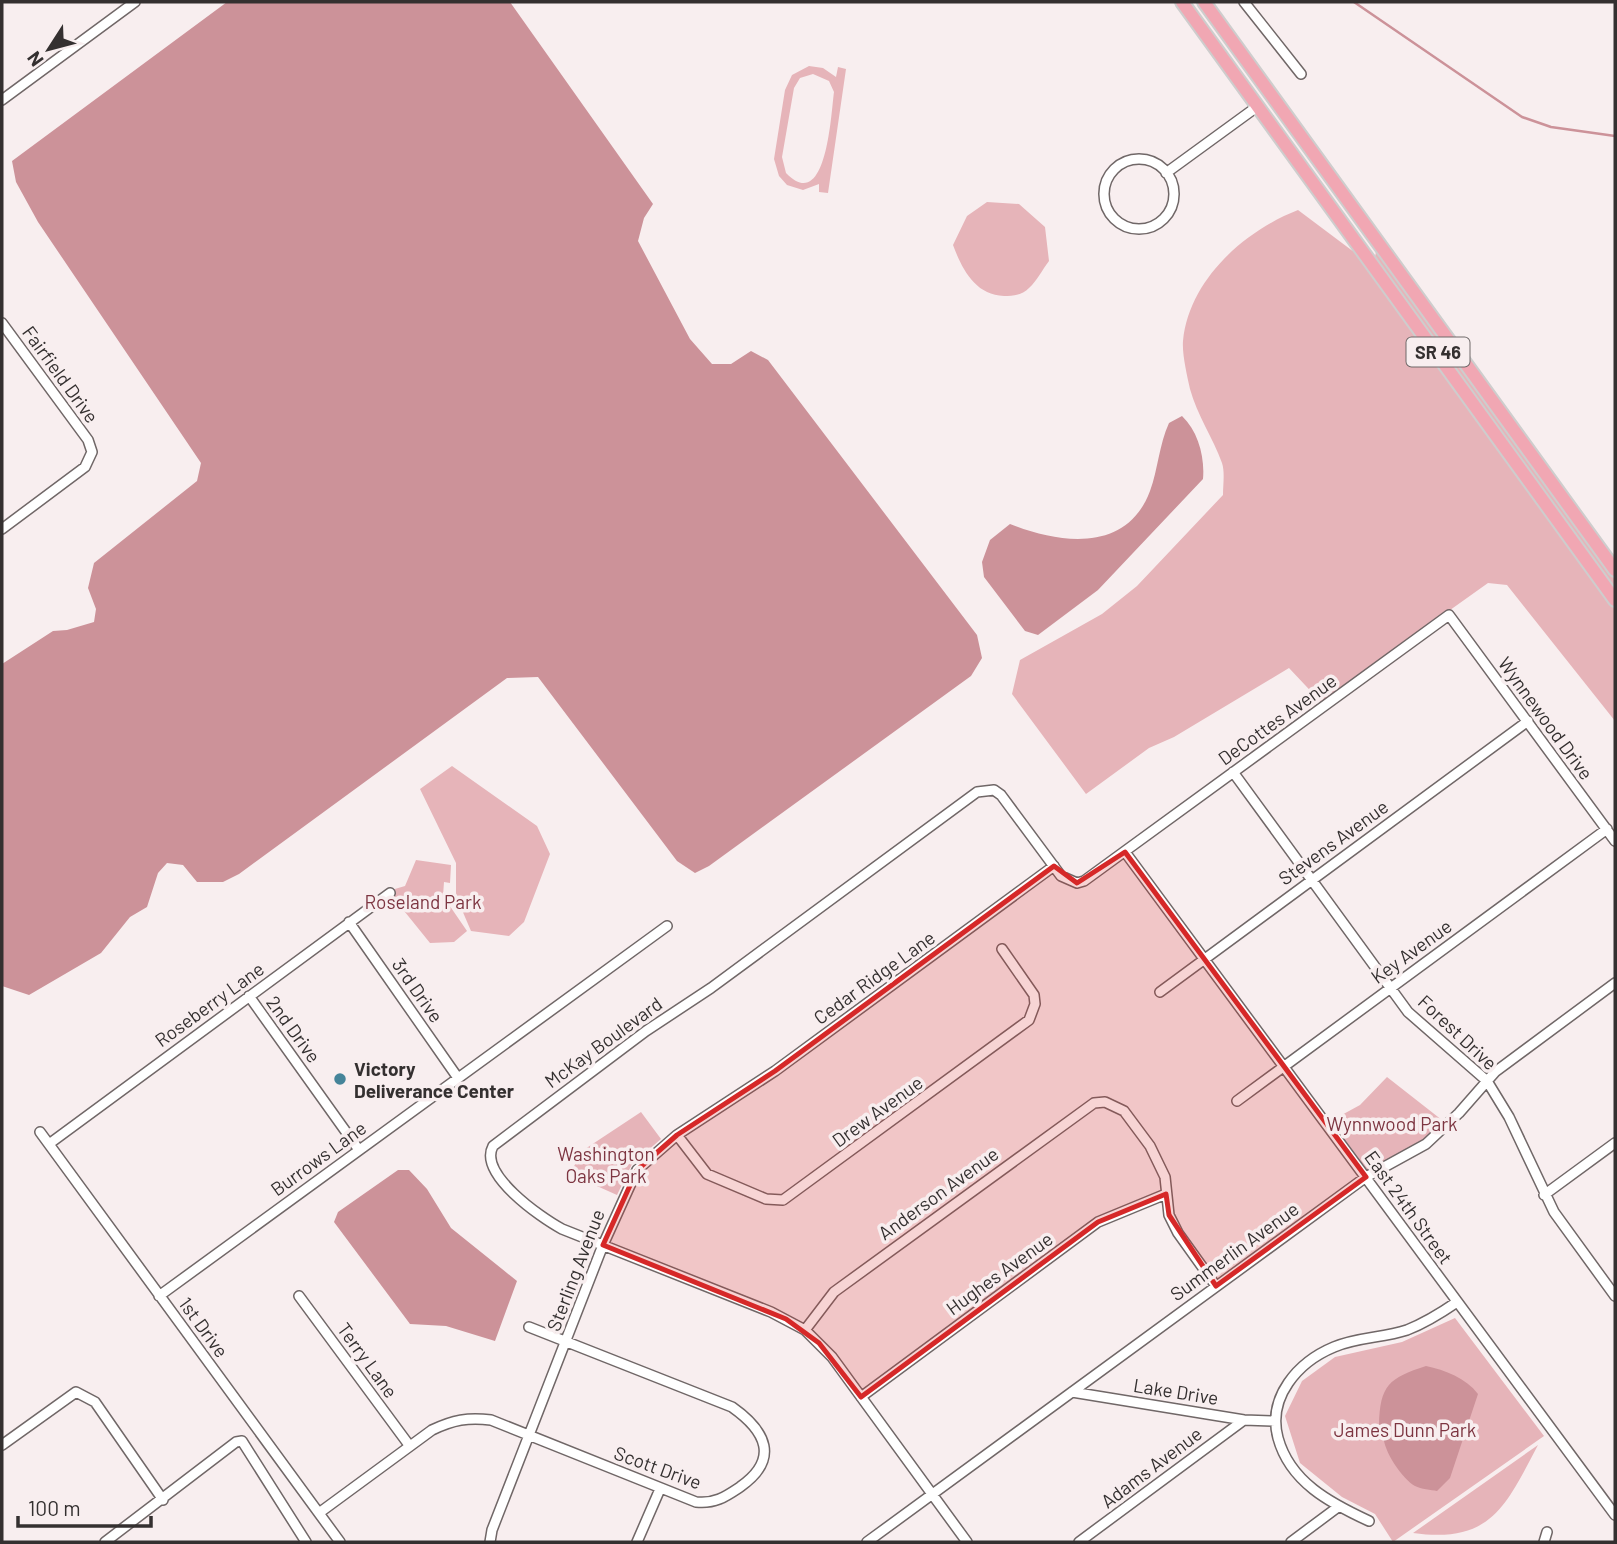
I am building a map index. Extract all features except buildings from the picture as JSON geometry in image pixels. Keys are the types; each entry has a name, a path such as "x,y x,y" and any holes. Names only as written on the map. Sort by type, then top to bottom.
{"main road":[{"name":"SR 46","path":"1182,2 1615,600"},
{"name":"SR 46","path":"1204,2 1615,570"}],"street":[{"path":"2,100 135,2"},
{"path":"1244,2 1301,74"},
{"path":"1166,173 1258,106"},
{"path":"1130,160 1144,160 1166,173 1172,186 1173,200 1168,213 1159,223 1147,229 1133,229 1110,215 1105,203 1104,189 1109,176 1118,166 1130,160"},
{"name":"Fairfield Drive","path":"2,323 88,440 92,452 86,467 3,525"},
{"name":"Wynnewood Drive","path":"1449,615 1615,841"},
{"name":"DeCottes Avenue","path":"1125,852 1449,615"},
{"name":"Stevens Avenue","path":"1160,992 1528,721"},
{"name":"Forest Drive","path":"1233,772 1408,1012 1487,1081 1508,1117 1544,1195 1615,1296"},
{"name":"McKay Boulevard","path":"967,1542 832,1357 805,1331 771,1312 542,1218 501,1181 491,1159 491,1150 499,1140 977,792 994,790 1001,794 1061,876 1077,883 1092,877 1125,852"},
{"name":"Key Avenue","path":"1237,1101 1606,829"},
{"name":"East 24th Street","path":"1125,852 1615,1516"},
{"name":"Cedar Ridge Lane","path":"712,1111 775,1071 1054,866"},
{"name":"Roseberry Lane","path":"49,1144 390,893"},
{"name":"3rd Drive","path":"349,922 458,1078"},
{"name":"Burrows Lane","path":"159,1296 667,926"},
{"name":"Drew Avenue","path":"677,1135 699,1167 715,1179 766,1199 783,1200 1029,1020 1035,1004 1034,995 1002,949"},
{"name":"Summerlin Avenue","path":"867,1542 1366,1177 1410,1155 1442,1131 1504,1064 1615,983"},
{"name":"2nd Drive","path":"249,996 359,1150"},
{"name":"Anderson Avenue","path":"805,1331 826,1300 843,1285 1084,1108 1105,1102 1124,1111 1150,1146 1165,1177 1166,1194"},
{"name":"Sterling Avenue","path":"490,1542 492,1530 603,1245 636,1170 677,1135 712,1111"},
{"name":"1st Drive","path":"40,1132 340,1542"},
{"path":"1544,1195 1615,1143"},
{"path":"1166,1194 1169,1214 1178,1233 1216,1286"},
{"name":"Hughes Avenue","path":"861,1397 1098,1222 1166,1194"},
{"name":"Terry Lane","path":"299,1296 409,1446"},
{"path":"1369,1521 1338,1507 1301,1479 1288,1462 1278,1439 1275,1421 1278,1399 1290,1379 1316,1357 1335,1346 1404,1331 1427,1322 1458,1302"},
{"name":"Scott Drive","path":"318,1513 409,1446 451,1421 471,1417 491,1420 696,1502 720,1500 758,1472 765,1461 765,1447 746,1417 732,1406 529,1327"},
{"name":"Lake Drive","path":"1072,1391 1244,1420 1275,1421"},
{"path":"2,1445 76,1392 95,1402 163,1500"},
{"name":"Adams Avenue","path":"1079,1542 1244,1420"},
{"path":"105,1542 236,1442 242,1441 304,1541"},
{"path":"637,1542 660,1489"},
{"path":"1291,1542 1338,1507"},
{"path":"1544,1542 1547,1532"}],"highlighted area":[{"path":"1125,852 1366,1177 1216,1286 1169,1215 1166,1194 1098,1222 861,1397 819,1343 786,1319 603,1245 637,1170 677,1135 775,1071 1054,866 1077,883"}],"green space":[{"path":"809,66 823,68 836,77 838,67 846,69 828,193 819,192 819,184 803,190 787,185 779,176 774,159 785,90 792,75","holes":["813,74 829,81 834,92 824,156 810,181 800,182 786,173 782,157 794,88 800,78"]},
{"path":"987,202 1019,204 1045,227 1049,261 1032,285 1021,294 994,295 977,286 965,271 953,245 967,216"},
{"path":"1298,210 1362,258 1615,608 1615,721 1507,585 1488,583 1321,702 1289,668 1174,737 1149,748 1086,794 1012,694 1020,660 1102,614 1137,586 1223,495 1222,463 1193,399 1186,371 1183,341 1187,319 1196,298 1222,260 1258,231"},
{"path":"1377,247 1615,579 1615,591 1375,257"},
{"path":"452,766 537,826 550,854 524,922 509,936 471,931 456,896 456,863 420,789"},
{"name":"Roseland Park","path":"416,860 451,865 450,883 444,882 443,896 467,931 454,942 430,943 388,891 405,886"},
{"name":"Wynnwood Park","path":"1387,1077 1447,1124 1425,1142 1365,1175 1327,1123 1360,1105"},
{"name":"Washington Oaks Park","path":"641,1112 661,1139 632,1164 617,1195 570,1174 582,1151"},
{"name":"James Dunn Park","path":"1455,1318 1544,1436 1393,1542 1375,1514 1342,1497 1300,1463 1285,1416 1302,1381 1335,1357 1402,1342"},
{"path":"1538,1445 1505,1502 1493,1516 1479,1526 1440,1535 1413,1533"}],"shaded area":[{"path":"227,2 510,2 653,204 644,218 638,241 690,339 712,364 731,364 751,351 768,360 977,635 982,658 971,676 709,866 695,873 677,861 538,677 507,678 239,874 223,882 197,882 183,865 167,863 158,873 147,907 130,917 101,953 29,995 2,986 2,664 53,631 94,622 96,609 88,588 94,563 197,481 201,463 38,222 16,182 12,161"},
{"path":"1182,416 1188,422 1199,445 1203,479 1098,590 1038,635 1025,631 984,577 982,562 990,540 1010,524 1029,531 1070,539 1109,534 1125,525 1139,511 1150,491 1169,423"},
{"path":"398,1170 409,1170 427,1189 451,1228 517,1281 495,1341 446,1326 410,1324 334,1222 338,1212"},
{"path":"1426,1366 1455,1375 1478,1394 1450,1478 1437,1491 1423,1489 1409,1482 1392,1461 1385,1444 1384,1430 1379,1425 1382,1401 1389,1385 1395,1379"}],"waterway":[{"path":"1354,2 1522,117 1551,127 1615,136"}],"place":[{"name":"Victory Deliverance Center","path":"340,1079"}]}
